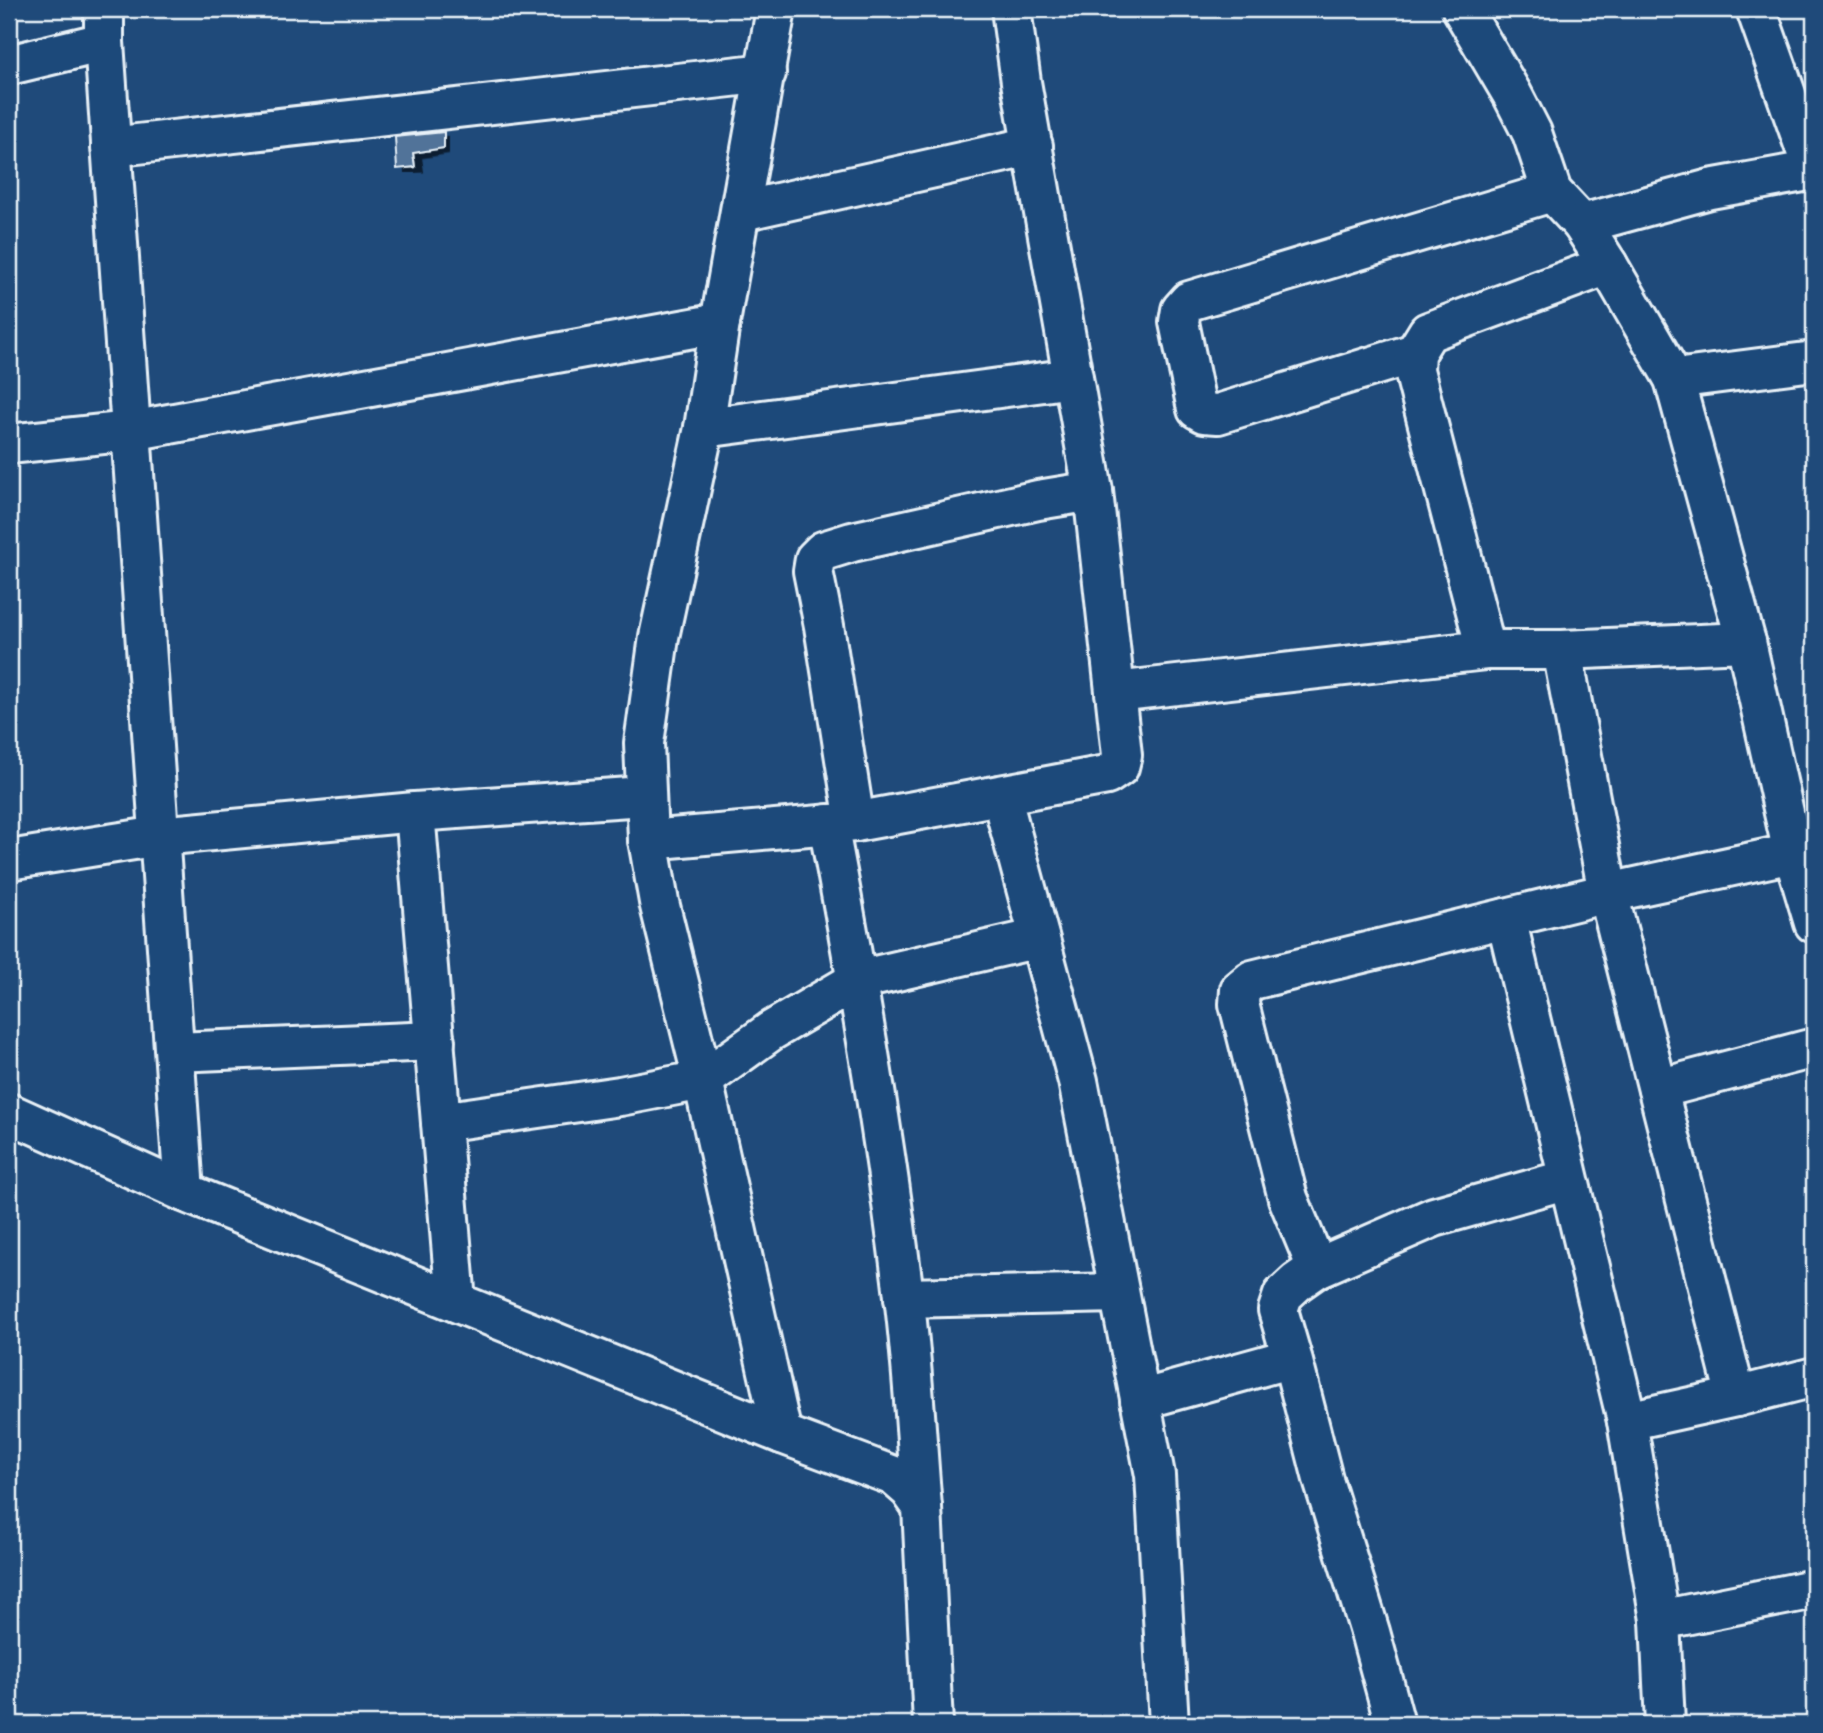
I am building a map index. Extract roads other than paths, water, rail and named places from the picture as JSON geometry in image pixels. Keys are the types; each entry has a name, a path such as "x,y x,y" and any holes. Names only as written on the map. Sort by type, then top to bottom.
{"street":[{"path":"776,9 704,428 659,637 644,743 644,796 648,840 659,902 703,1080 782,1434"},
{"path":"648,840 841,823 1107,775 1119,766 1122,755 1093,491 1032,146 1012,9"},
{"path":"1462,9 1532,133 1552,192 1582,224 1674,379 1746,642 1793,853 1814,923"},
{"path":"1582,224 1710,189 1814,170 1756,9"},
{"path":"9,65 104,25 184,1192"},
{"path":"111,147 766,73"},
{"path":"742,211 1032,146"},
{"path":"1415,354 1218,414 1204,413 1197,410 1179,322 1181,310 1189,301 1552,192"},
{"path":"1486,650 1414,370 1415,354 1427,332 1608,265"},
{"path":"9,444 131,431 720,323"},
{"path":"1674,379 1814,361"},
{"path":"704,428 1073,378"},
{"path":"933,1724 922,1507 904,1298 858,980 824,626 813,571 815,559 823,551 852,542 1038,500 1093,491"},
{"path":"1115,692 1486,650 1562,650 1746,642"},
{"path":"1562,650 1608,893 1737,1397"},
{"path":"1001,795 1078,1081 1155,1475 1169,1724"},
{"path":"9,859 159,836 644,796"},
{"path":"415,813 456,1302"},
{"path":"1317,1268 1288,1198 1239,1004 1240,990 1252,980 1608,893 1793,853"},
{"path":"1506,918 1627,1420 1660,1620 1665,1724"},
{"path":"441,1122 620,1096 703,1080 771,1031 858,980 1039,938"},
{"path":"174,1052 435,1041"},
{"path":"1658,1088 1814,1048"},
{"path":"9,1113 184,1192 782,1434 894,1476 910,1490 922,1507"},
{"path":"1395,1724 1324,1483 1278,1310 1283,1295 1317,1268 1434,1217 1568,1179"},
{"path":"904,1298 1119,1293"},
{"path":"1140,1400 1292,1358"},
{"path":"1627,1420 1737,1397 1814,1377"},
{"path":"1660,1620 1814,1589"}]}
